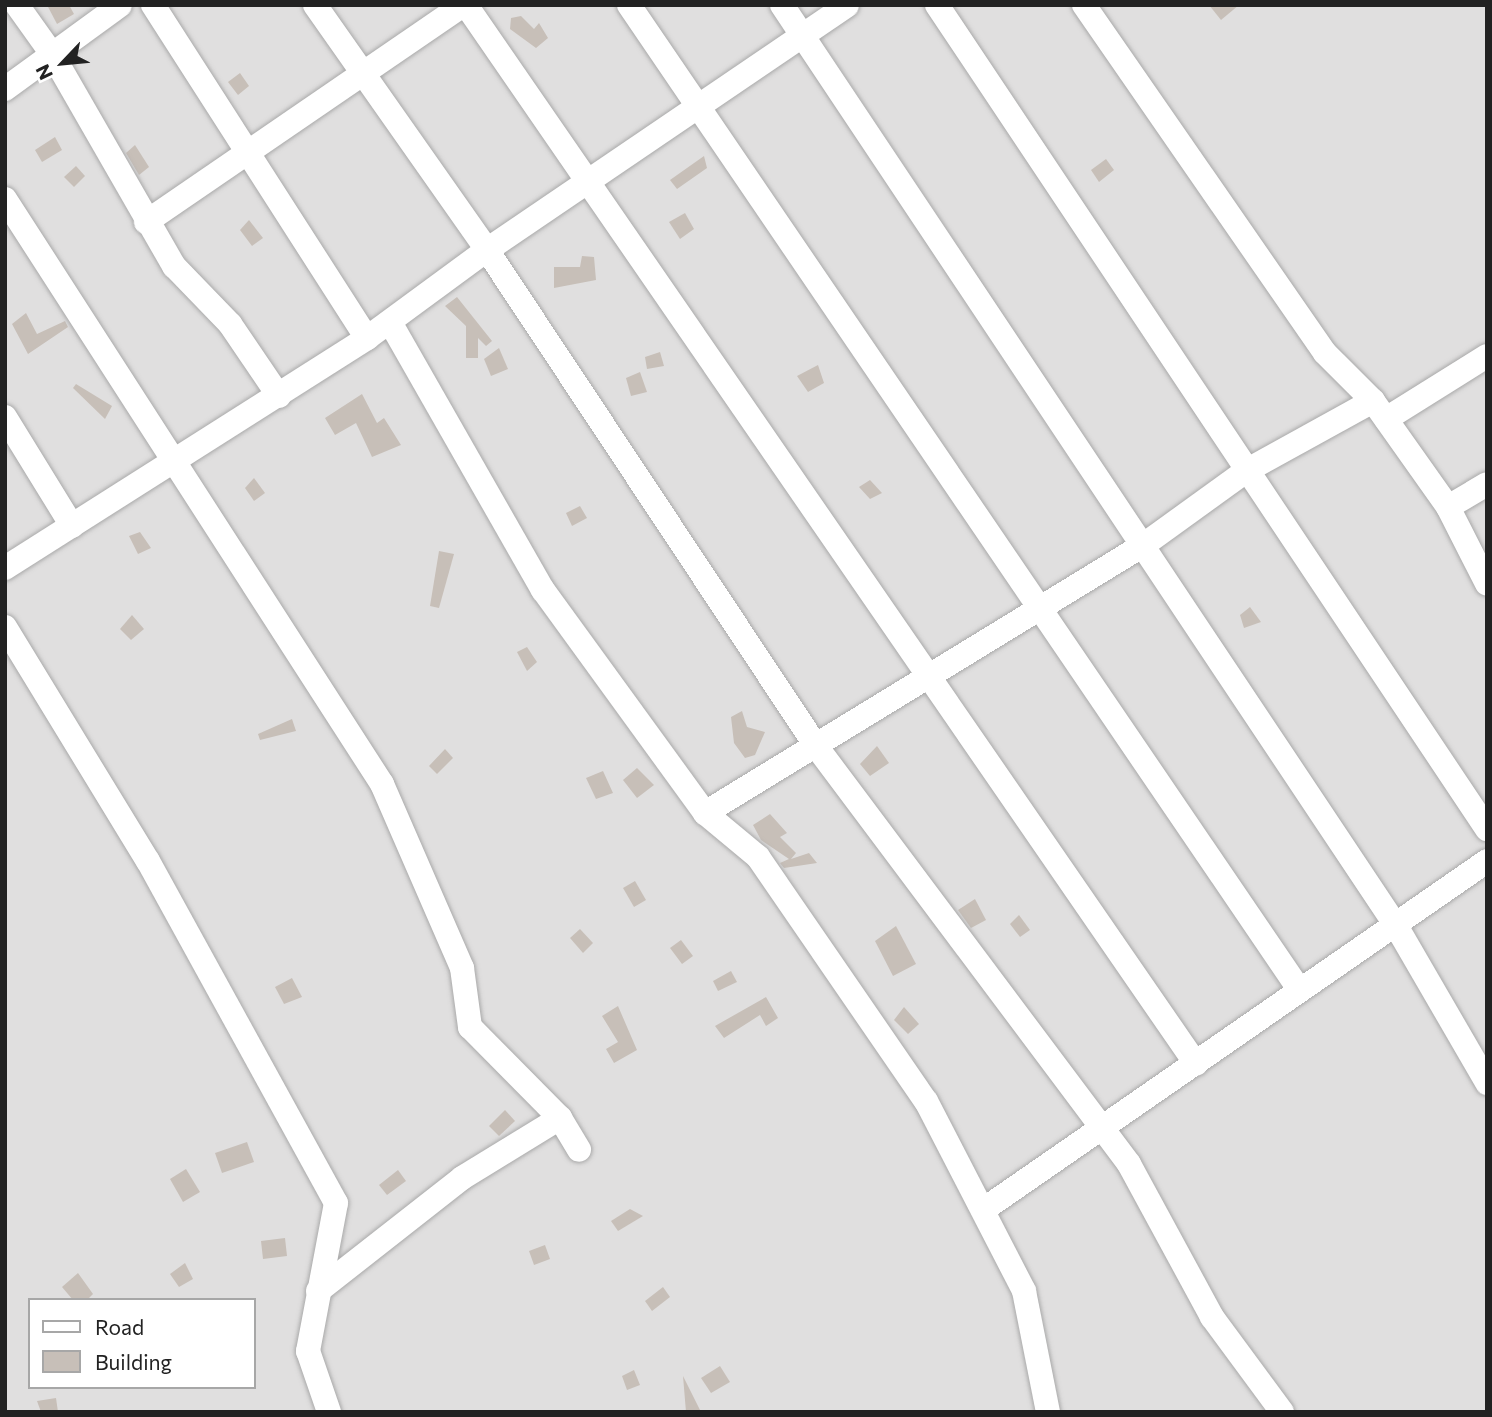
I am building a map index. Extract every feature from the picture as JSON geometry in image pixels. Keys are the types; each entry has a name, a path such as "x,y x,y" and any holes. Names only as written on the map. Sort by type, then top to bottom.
{"street":[{"path":"17,5 52,54 146,222 174,266 230,324 279,396"},
{"path":"5,89 120,5"},
{"path":"153,5 367,338"},
{"path":"315,5 487,250 816,746 1103,1127 1212,1317 1282,1412"},
{"path":"146,222 362,72 464,5 590,181 1196,1064"},
{"path":"629,5 696,110 1039,606 1299,989"},
{"path":"782,5 1145,544 1395,924 1487,1083"},
{"path":"5,568 175,464 367,338 487,250 696,110 846,5"},
{"path":"937,5 1487,829"},
{"path":"1084,5 1325,353 1380,410 1448,507 1487,584"},
{"path":"5,199 382,784 462,968 470,1027 560,1118 579,1150"},
{"path":"390,322 543,590 705,813 765,868 926,1101 1024,1291 1048,1412"},
{"path":"705,813 1039,606 1145,544 1246,471 1380,410 1487,356"},
{"path":"5,417 72,526"},
{"path":"1448,507 1487,484"},
{"path":"5,627 148,861 336,1203 308,1351 329,1412"},
{"path":"983,1210 1487,861"},
{"path":"318,1291 462,1178 560,1118"}],"shaded area":[{"path":"5,5 1487,5 1487,1412 5,1412"}],"building":[{"path":"47,5 69,5 74,14 57,24"},
{"path":"1209,5 1239,5 1221,20"},
{"path":"521,16 534,29 539,23 548,38 536,48 510,29 511,18"},
{"path":"240,73 249,86 238,95 228,82"},
{"path":"55,137 62,150 42,162 35,150"},
{"path":"135,145 149,167 139,175 126,153"},
{"path":"704,156 707,168 677,189 670,180"},
{"path":"1106,159 1114,170 1099,182 1091,170"},
{"path":"76,166 85,176 74,187 64,177"},
{"path":"685,213 694,229 680,239 669,222"},
{"path":"249,220 263,238 252,246 240,230"},
{"path":"582,256 594,257 596,280 554,288 554,267 580,267"},
{"path":"457,297 492,341 486,346 478,338 478,358 466,358 466,326 445,306"},
{"path":"26,313 37,334 65,321 68,327 28,354 12,324"},
{"path":"499,348 508,369 491,376 484,359"},
{"path":"660,352 664,366 647,369 645,357"},
{"path":"818,365 824,383 808,392 797,376"},
{"path":"640,372 647,392 631,396 626,378"},
{"path":"76,384 112,406 105,419 73,388"},
{"path":"362,394 377,423 384,418 401,445 372,457 356,423 335,435 325,418"},
{"path":"254,478 265,493 254,501 245,488"},
{"path":"870,480 882,493 870,499 859,487"},
{"path":"580,506 587,518 572,526 566,513"},
{"path":"140,532 151,548 138,554 129,536"},
{"path":"439,551 454,554 439,608 430,606"},
{"path":"1250,607 1261,622 1244,628 1240,615"},
{"path":"132,615 144,629 131,640 120,629"},
{"path":"527,647 537,662 527,671 517,652"},
{"path":"742,711 747,727 765,732 755,755 745,758 734,743 731,717"},
{"path":"292,719 296,731 260,740 258,734"},
{"path":"877,746 889,763 870,776 860,764"},
{"path":"445,749 453,758 437,774 429,766"},
{"path":"637,768 654,785 637,798 623,780"},
{"path":"603,771 613,793 596,799 586,778"},
{"path":"770,814 787,833 780,837 796,853 791,859 809,853 817,863 784,868 780,863 789,859 761,840 753,825"},
{"path":"635,881 646,900 634,907 623,888"},
{"path":"975,899 986,920 971,928 958,910"},
{"path":"1019,915 1030,930 1020,937 1010,924"},
{"path":"896,926 916,964 893,976 875,941"},
{"path":"580,929 593,943 583,953 570,938"},
{"path":"681,940 693,956 682,964 670,948"},
{"path":"731,971 737,982 718,991 713,981"},
{"path":"292,978 302,997 284,1004 275,987"},
{"path":"766,997 778,1018 766,1026 760,1015 724,1038 715,1026"},
{"path":"618,1006 637,1050 614,1063 606,1049 618,1042 602,1016"},
{"path":"904,1007 919,1024 908,1034 894,1020"},
{"path":"505,1110 515,1121 499,1136 489,1126"},
{"path":"247,1142 254,1162 222,1173 215,1153"},
{"path":"186,1169 200,1192 183,1202 170,1179"},
{"path":"398,1170 406,1181 387,1195 379,1185"},
{"path":"630,1209 643,1216 618,1231 611,1221"},
{"path":"285,1238 287,1256 263,1259 261,1241"},
{"path":"545,1245 550,1259 534,1265 529,1251"},
{"path":"185,1263 193,1279 179,1287 170,1274"},
{"path":"78,1273 93,1294 89,1298 71,1298 62,1287"},
{"path":"663,1287 670,1297 652,1311 645,1301"},
{"path":"720,1366 730,1382 711,1393 701,1378"},
{"path":"634,1370 640,1385 627,1390 622,1376"},
{"path":"683,1376 701,1412 686,1412"},
{"path":"56,1398 58,1412 41,1412 37,1401"}]}
